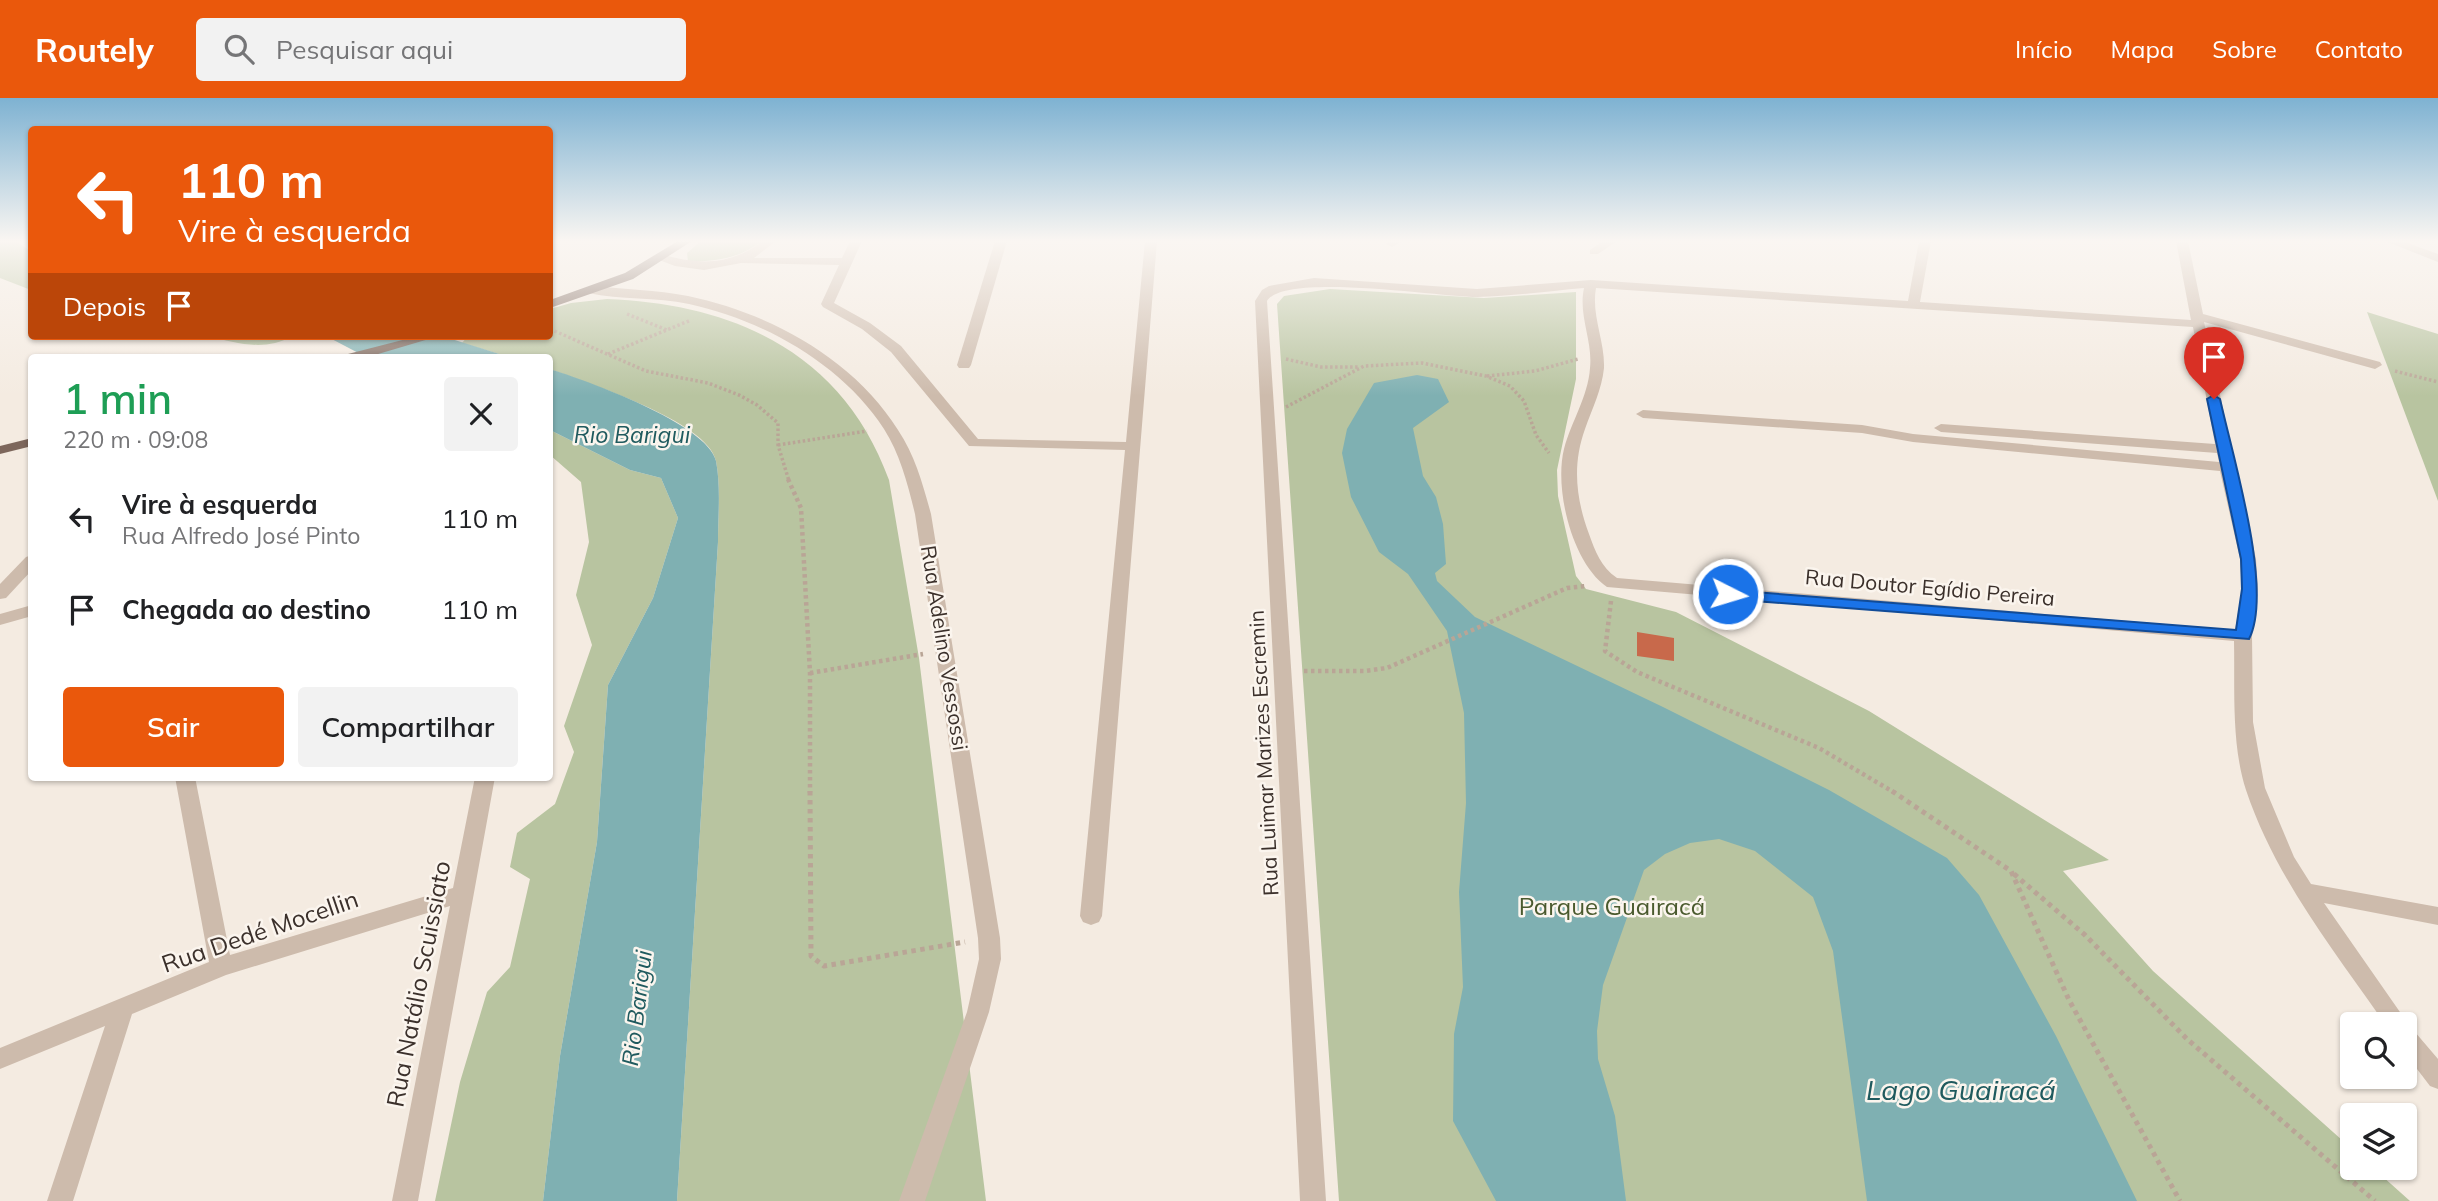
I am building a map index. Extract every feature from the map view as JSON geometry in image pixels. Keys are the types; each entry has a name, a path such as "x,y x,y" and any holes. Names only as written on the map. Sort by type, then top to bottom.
{"main road":[{"path":"553,303 585,292"},
{"path":"364,354 418,340"},
{"path":"0,450 28,443"}],"street":[{"name":"Rua Adelino Vessossi","path":"617,292 672,298 720,308 777,332 828,363 865,395 891,428 906,457 918,492 945,650 990,959 978,1012 912,1201"},
{"path":"832,292 827,304 866,326 896,349 974,443 1133,446"},
{"path":"964,365 986,292"},
{"path":"1091,916 1146,292"},
{"name":"Rua Luimar Marizes Escremin","path":"1267,292 1261,301 1313,1201"},
{"path":"1590,292 1588,307 1596,352 1591,398 1573,441 1567,480 1572,507 1588,553 1597,570 1613,583"},
{"path":"1721,292 2198,320 2375,365"},
{"path":"1913,305 1915,292"},
{"path":"2192,292 2248,559 2250,589 2243,636 2244,722 2255,788 2285,859 2304,891 2390,1012"},
{"path":"1643,414 1862,429 1913,438 2225,458"},
{"path":"0,594 28,564"},
{"name":"Rua Doutor Egídio Pereira","path":"1613,583 2243,636"},
{"path":"0,620 28,611"},
{"path":"186,781 221,967"},
{"name":"Rua Natálio Scuissiato","path":"405,1201 484,781"},
{"path":"2304,891 2438,916"},
{"name":"Rua Dedé Mocellin","path":"0,1059 221,967 463,894"},
{"path":"60,1201 122,1009"},
{"path":"2417,1050 2438,1078"}],"path":[{"path":"608,354 720,308"},
{"path":"553,330 646,371 708,383 748,400 778,423 782,468 801,508 810,673 811,956 824,966 989,938"},
{"path":"1486,376 1535,371 1596,352"},
{"path":"1264,354 1321,366 1422,363 1486,376 1510,386 1524,401 1536,435 1567,480"},
{"path":"2375,365 2438,382"},
{"path":"1268,415 1364,366"},
{"path":"778,445 891,428"},
{"path":"1283,671 1365,671 1387,668 1567,588 1613,583 1605,651 1637,672 1819,748 1915,805 2011,871 2085,935 2187,1039 2375,1201"},
{"path":"810,673 945,650"},
{"path":"2011,871 2069,1000 2180,1201"}],"green space":[{"name":"Parque Guairacá","path":"1307,292 1389,292 1484,298 1576,292 1576,379 1557,470 1558,496 1576,576 1586,589 1676,612 1869,711 2109,860 2063,871 2153,971 2340,1138 2340,1180 2387,1180 2410,1201 1339,1201 1277,304 1284,296"},
{"path":"607,299 654,303 699,312 740,325 779,344 813,368 844,399 869,436 889,480 919,658 986,1201 677,1201 718,542 718,471 708,446 692,432 644,405 553,370 553,354 499,354 462,343 465,340 553,340 553,308"},
{"path":"2367,312 2438,334 2438,501"},
{"path":"226,340 284,340 261,345"},
{"path":"553,432 630,470 661,478 678,518 653,598 608,685 597,842 560,1056 543,1201 435,1201 460,1082 487,992 510,967 530,879 510,867 517,833 555,804 574,752 564,726 592,645 576,595 589,542 581,482 553,458"}],"water":[{"path":"334,340 455,340 499,354 360,354"},
{"name":"Rio Barigui","path":"553,370 643,405 692,433 708,447 718,471 718,542 677,1201 543,1201 560,1056 597,842 608,685 653,598 678,518 661,478 630,470 553,432"},
{"name":"Lago Guairacá","path":"1417,375 1438,379 1449,402 1413,428 1423,476 1436,497 1443,524 1446,564 1435,573 1437,581 1475,617 1829,790 1947,858 1979,895 2056,1036 2137,1201 1867,1201 1833,951 1813,897 1755,851 1719,839 1690,843 1665,854 1644,870 1603,985 1597,1031 1598,1059 1615,1116 1626,1201 1496,1201 1453,1121 1454,1034 1463,987 1459,892 1466,803 1464,713 1447,631 1408,574 1379,552 1351,497 1342,453 1347,429 1374,383"}],"building":[{"path":"1637,632 1674,638 1674,661 1637,656"}],"route":[{"path":"1728,594 2243,636 2250,589 2248,559 2214,399"}]}
